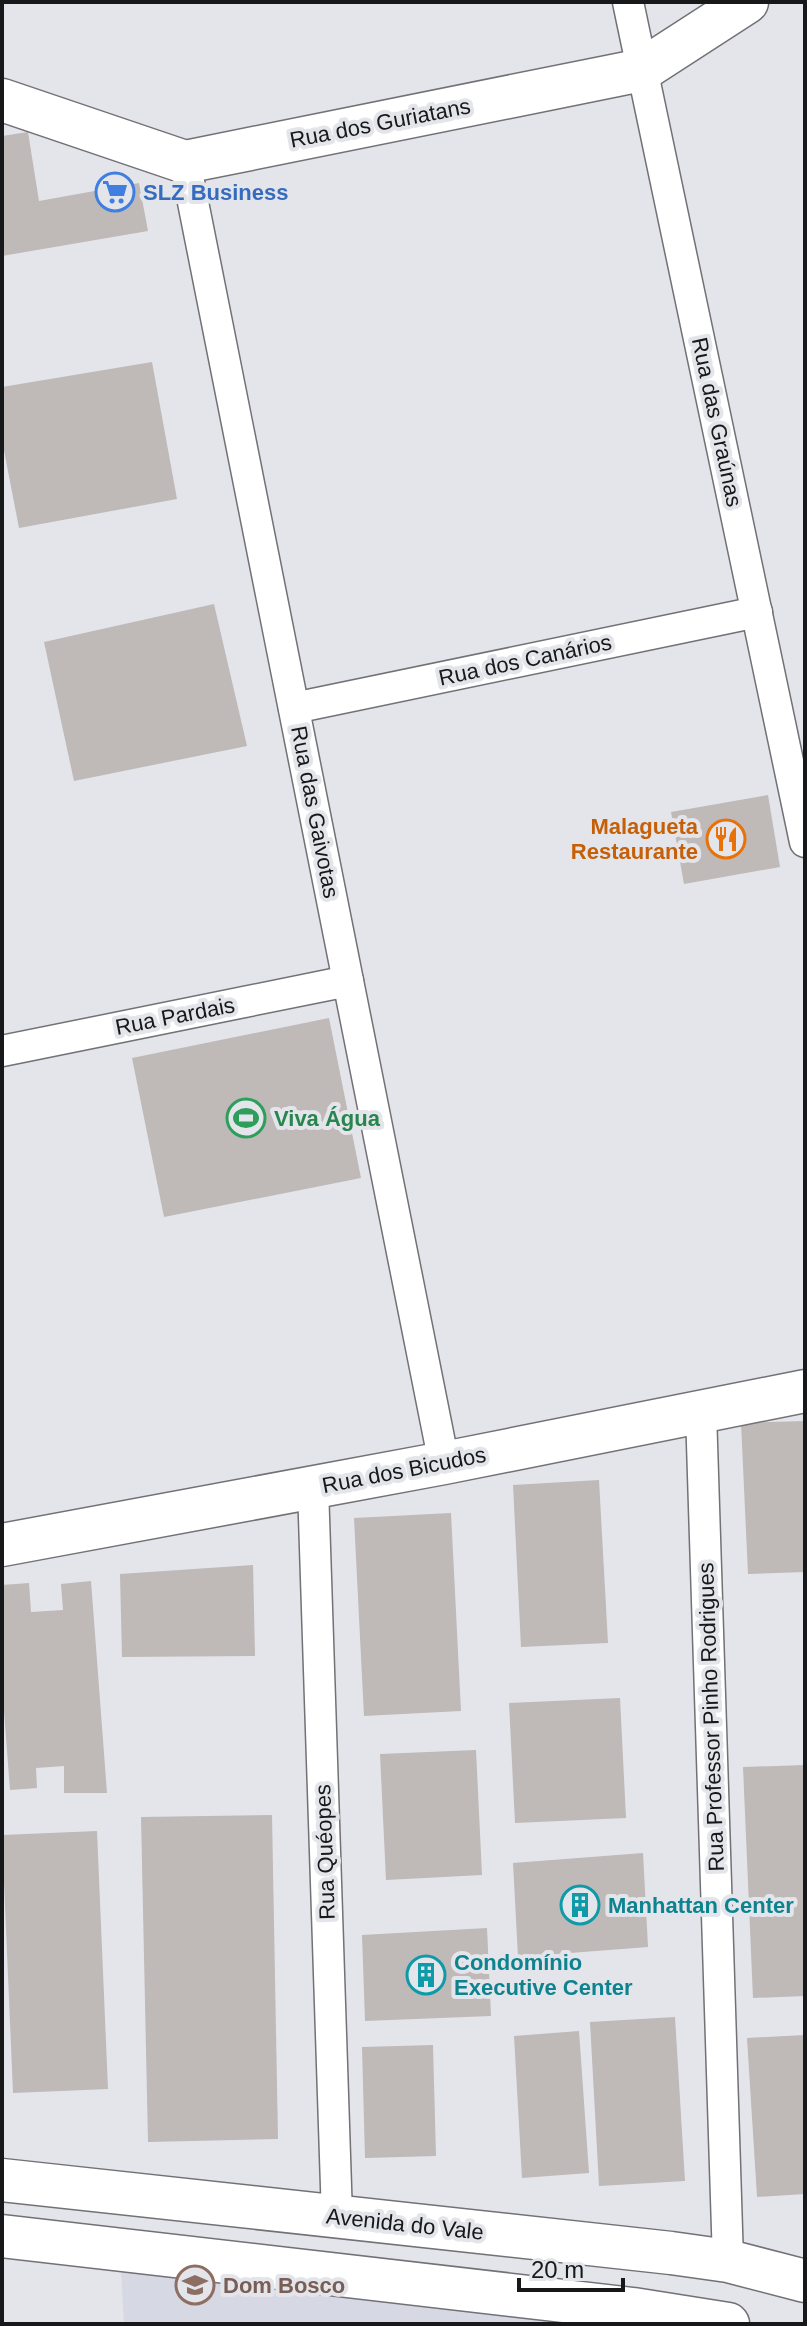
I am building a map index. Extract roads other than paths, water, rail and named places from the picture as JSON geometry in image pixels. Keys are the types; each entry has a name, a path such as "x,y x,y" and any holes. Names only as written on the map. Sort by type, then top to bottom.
{"main road":[{"name":"Rua dos Guriatans","path":"185,162 642,70 747,2"},
{"path":"2,100 185,162"},
{"name":"Rua dos Bicudos","path":"2,1545 444,1463 805,1391"},
{"name":"Avenida do Vale","path":"2,2180 728,2261 805,2281"},
{"path":"451,2229 554,2300"},
{"path":"2,2236 669,2313 728,2324"}],"street":[{"name":"Rua das Graúnas","path":"628,2 805,842"},
{"name":"Rua das Gaivotas","path":"185,162 444,1463"},
{"name":"Rua dos Canários","path":"294,708 757,612"},
{"name":"Rua Pardais","path":"2,1051 348,981"},
{"name":"Rua Professor Pinho Rodrigues","path":"701,1412 728,2261"},
{"name":"Rua Quéopes","path":"313,1487 337,2217"}],"place":[{"name":"SLZ Business","path":"115,192"},
{"name":"Malagueta Restaurante","path":"726,839"},
{"name":"Viva Água","path":"246,1118"},
{"name":"Manhattan Center","path":"580,1905"},
{"name":"Condomínio Executive Center","path":"426,1975"},
{"name":"Dom Bosco","path":"195,2285"}]}
